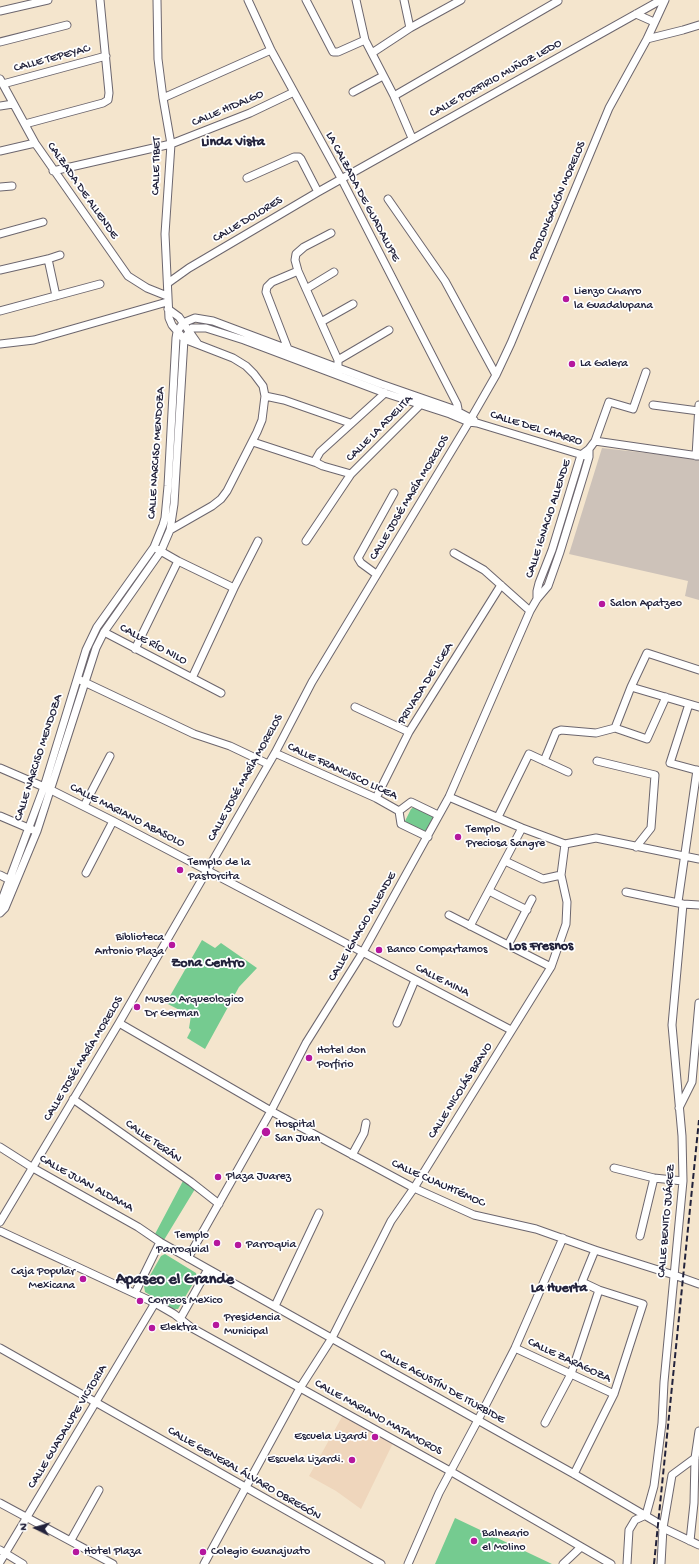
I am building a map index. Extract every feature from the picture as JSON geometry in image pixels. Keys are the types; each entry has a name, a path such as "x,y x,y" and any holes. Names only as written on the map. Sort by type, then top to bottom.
{"street":[{"path":"0,11 48,0"},
{"path":"25,124 103,103 108,100 109,93 100,0"},
{"name":"CALLE TIBET","path":"157,0 158,59 171,144 165,234 168,282 167,302 169,318 177,332 184,339"},
{"name":"LA CALZADA DE GUADALUPE","path":"248,0 271,50 342,178 457,410"},
{"path":"306,0 333,52 338,52 365,40"},
{"path":"356,0 365,40 394,96 412,138"},
{"path":"404,0 410,28"},
{"path":"372,53 453,2 462,0"},
{"name":"CALLE PORFIRIO MUÑOZ LEDO","path":"342,178 661,0"},
{"name":"PROLONGACIÓN MORELOS","path":"470,420 496,375 511,343 609,108 647,38 665,0"},
{"path":"394,96 558,1"},
{"path":"636,14 654,22"},
{"path":"0,42 67,25"},
{"path":"647,38 699,25"},
{"path":"163,98 271,50"},
{"name":"CALLE TEPEYAC","path":"1,81 106,56"},
{"path":"354,92 383,76"},
{"name":"CALZADA DE ALLENDE","path":"1,81 35,143 53,171 128,276 167,302"},
{"name":"CALLE HIDALGO","path":"53,171 171,144 250,113 294,92"},
{"path":"0,106 13,104"},
{"path":"0,152 35,143"},
{"path":"247,178 294,157 299,157 318,192"},
{"name":"CALLE DOLORES","path":"168,282 189,268 342,178"},
{"path":"0,187 12,186"},
{"path":"388,199 445,281 496,375"},
{"path":"0,234 43,222"},
{"path":"331,233 310,242 298,251 295,260 298,271 338,360 338,371"},
{"path":"0,270 60,255"},
{"path":"48,259 56,296"},
{"path":"288,349 266,292 272,282 298,271"},
{"path":"306,289 334,272"},
{"path":"0,311 100,284"},
{"path":"0,344 34,340 167,302 198,344"},
{"path":"321,322 353,304"},
{"path":"177,332 183,323 195,318 208,320 246,337 423,402"},
{"path":"189,330 192,328 202,327 246,337 288,349 385,393 457,410 470,420"},
{"name":"CALLE NARCISO MENDOZA","path":"0,913 5,908 37,831 84,681 96,648 104,632 161,551 170,530 174,504 184,339 189,330"},
{"path":"338,360 390,330"},
{"name":"CALLE NARCISO MENDOZA","path":"0,905 44,787 76,678 86,650 98,627 154,547 163,525 166,511 177,332"},
{"path":"170,530 212,506 221,499 227,491 253,442 262,420 265,396 263,386 246,366 233,358 184,339"},
{"name":"CALLE IGNACIO ALLENDE","path":"188,1258 271,1111 306,1043 363,952 428,837 438,815 450,797 530,611 537,599 548,586 560,552 589,453 595,441 608,402 633,409 646,372"},
{"path":"317,463 316,459 320,452 350,423 385,393"},
{"path":"265,396 284,400 350,423"},
{"name":"CALLE LA ADELITA","path":"306,541 351,474 423,402"},
{"path":"595,441 697,456 699,409 653,405"},
{"name":"CALLE DEL CHARRO","path":"470,420 581,455"},
{"name":"CALLE JOSÉ MARÍA MORELOS","path":"0,1222 275,753 312,682 470,420"},
{"path":"253,442 351,474"},
{"name":"CALLE IGNACIO ALLENDE","path":"537,599 539,583 552,550 581,455 589,453"},
{"path":"376,574 361,563 358,558 394,492"},
{"path":"192,678 258,540"},
{"path":"154,547 178,561 234,588"},
{"path":"454,553 484,570 530,611"},
{"path":"135,648 178,561"},
{"name":"PRIVADA DE LICEA","path":"376,798 409,732 501,585"},
{"name":"CALLE RÍO NILO","path":"104,632 221,693"},
{"path":"615,728 631,687 647,653 699,670"},
{"path":"76,678 194,734 230,746 268,764"},
{"path":"631,687 699,706"},
{"path":"544,761 556,732 561,730 596,733 615,728 647,740 666,697"},
{"path":"689,704 670,763 698,770"},
{"path":"355,707 409,732"},
{"name":"CALLE FRANCISCO LICEA","path":"275,753 376,798 399,811"},
{"path":"498,817 530,754 568,772"},
{"path":"84,806 110,756"},
{"path":"597,761 655,775 651,828 636,847"},
{"name":"CALLE MARIANO ABASOLO","path":"0,768 51,790 112,820 363,952"},
{"name":"CALLE BENITO JUÁREZ","path":"646,1515 654,1486 662,1423 664,1382 683,1181 682,1136 672,1025 685,856 698,770"},
{"path":"450,797 522,828 565,844 596,838 699,859"},
{"name":"CALLE FRANCISCO LICEA","path":"399,811 411,802 438,815"},
{"name":"CALLE FRANCISCO LICEA","path":"399,811 401,824 428,837"},
{"path":"0,816 37,831"},
{"path":"86,873 112,820"},
{"path":"470,926 522,828"},
{"name":"CALLE NICOLÁS BRAVO","path":"204,1564 300,1388 332,1338 391,1221 414,1188 551,967 566,924 567,902 561,875 565,844"},
{"path":"505,862 543,879 561,875"},
{"path":"0,875 16,883"},
{"path":"489,891 527,910"},
{"path":"626,892 699,905"},
{"path":"508,945 532,899"},
{"path":"449,915 551,967"},
{"name":"CALLE MINA","path":"363,952 512,1030"},
{"path":"397,1023 415,980"},
{"path":"679,1108 692,1082 699,1003"},
{"name":"CALLE CUAUHTÉMOC","path":"118,1023 271,1111 352,1155 414,1188 474,1215 536,1229 699,1284"},
{"name":"CALLE TERÁN","path":"73,1099 219,1204"},
{"path":"352,1155 364,1133 366,1123"},
{"name":"CALLE JUAN ALDAMA","path":"0,1147 33,1168 138,1226 160,1242 188,1258"},
{"path":"614,1168 654,1178 683,1181"},
{"path":"640,1236 654,1178"},
{"path":"275,1306 319,1213"},
{"name":"CALLE MARIANO MATAMOROS","path":"0,1231 155,1303 192,1328 450,1471 611,1564"},
{"path":"408,1564 439,1493 515,1348 563,1238"},
{"path":"135,1293 160,1242"},
{"path":"574,1474 614,1394 643,1304 599,1290 582,1282 595,1250"},
{"name":"CALLE AGUSTÍN DE ITURBIDE","path":"188,1258 574,1474 658,1522 663,1528 699,1545"},
{"path":"180,1319 208,1269"},
{"path":"545,1423 571,1374 599,1290"},
{"name":"CALLE GUADALUPE VICTORIA","path":"0,1562 3,1552 27,1518 155,1303"},
{"name":"CALLE GENERAL ÁLVARO OBREGÓN","path":"0,1348 381,1564"},
{"name":"CALLE ZARAGOZA","path":"515,1348 614,1394"},
{"path":"690,1541 696,1504 695,1458 699,1435"},
{"path":"661,1564 663,1528 672,1475 695,1458"},
{"path":"71,1540 100,1490"},
{"path":"0,1503 114,1564"},
{"path":"627,1564 629,1530 635,1520 646,1515"},
{"path":"562,1564 580,1546"},
{"path":"3,1552 23,1564"}],"shaded area":[{"path":"602,448 699,459 699,600 685,596 688,581 569,554"},
{"name":"Escuela Lizardi.","path":"343,1415 393,1443 361,1509 336,1491 309,1476"}],"green space":[{"path":"414,807 433,816 434,820 427,832 423,832 407,825 405,821 411,809"},
{"path":"202,940 215,948 221,943 257,968 239,987 205,1049 187,1038 191,1030 189,1028 191,1016 166,1003"},
{"path":"183,1181 195,1189 164,1240 155,1234"},
{"path":"165,1254 196,1273 197,1277 178,1309 173,1309 145,1292 144,1286 161,1256"},
{"name":"Balneario el Molino","path":"455,1518 552,1564 435,1564"}],"railway":[{"path":"654,1564 699,1120"}],"place":[{"name":"Lienzo Charro la Guadalupana","path":"566,299"},
{"name":"La Galera","path":"572,364"},
{"name":"Salon Apatzeo","path":"602,604"},
{"name":"Templo Preciosa Sangre","path":"458,837"},
{"name":"Templo de la Pastorcita","path":"180,870"},
{"name":"Biblioteca Antonio Plaza","path":"172,945"},
{"name":"Banco Compartamos","path":"379,950"},
{"name":"Museo Arqueologico Dr German","path":"137,1007"},
{"name":"Hotel don Porfirio","path":"309,1058"},
{"name":"Hospital San Juan","path":"266,1132"},
{"name":"Plaza Juarez","path":"218,1177"},
{"name":"Templo Parroquial","path":"217,1243"},
{"name":"Parroquia","path":"238,1245"},
{"name":"Caja Popular Mexicana","path":"83,1279"},
{"name":"Correos Mexico","path":"140,1301"},
{"name":"Presidencia Municipal","path":"216,1325"},
{"name":"Elektra","path":"152,1328"},
{"name":"Escuela Lizardi","path":"375,1437"},
{"name":"Escuela Lizardi.","path":"352,1460"},
{"name":"Balneario el Molino","path":"474,1541"},
{"name":"Hotel Plaza","path":"76,1552"},
{"name":"Colegio Guanajuato","path":"203,1552"}],"district":[{"name":"Linda Vista","path":"233,143"},
{"name":"Los Fresnos","path":"541,947"},
{"name":"Zona Centro","path":"208,964"},
{"name":"Apaseo el Grande","path":"175,1281"},
{"name":"La Huerta","path":"559,1289"}]}
